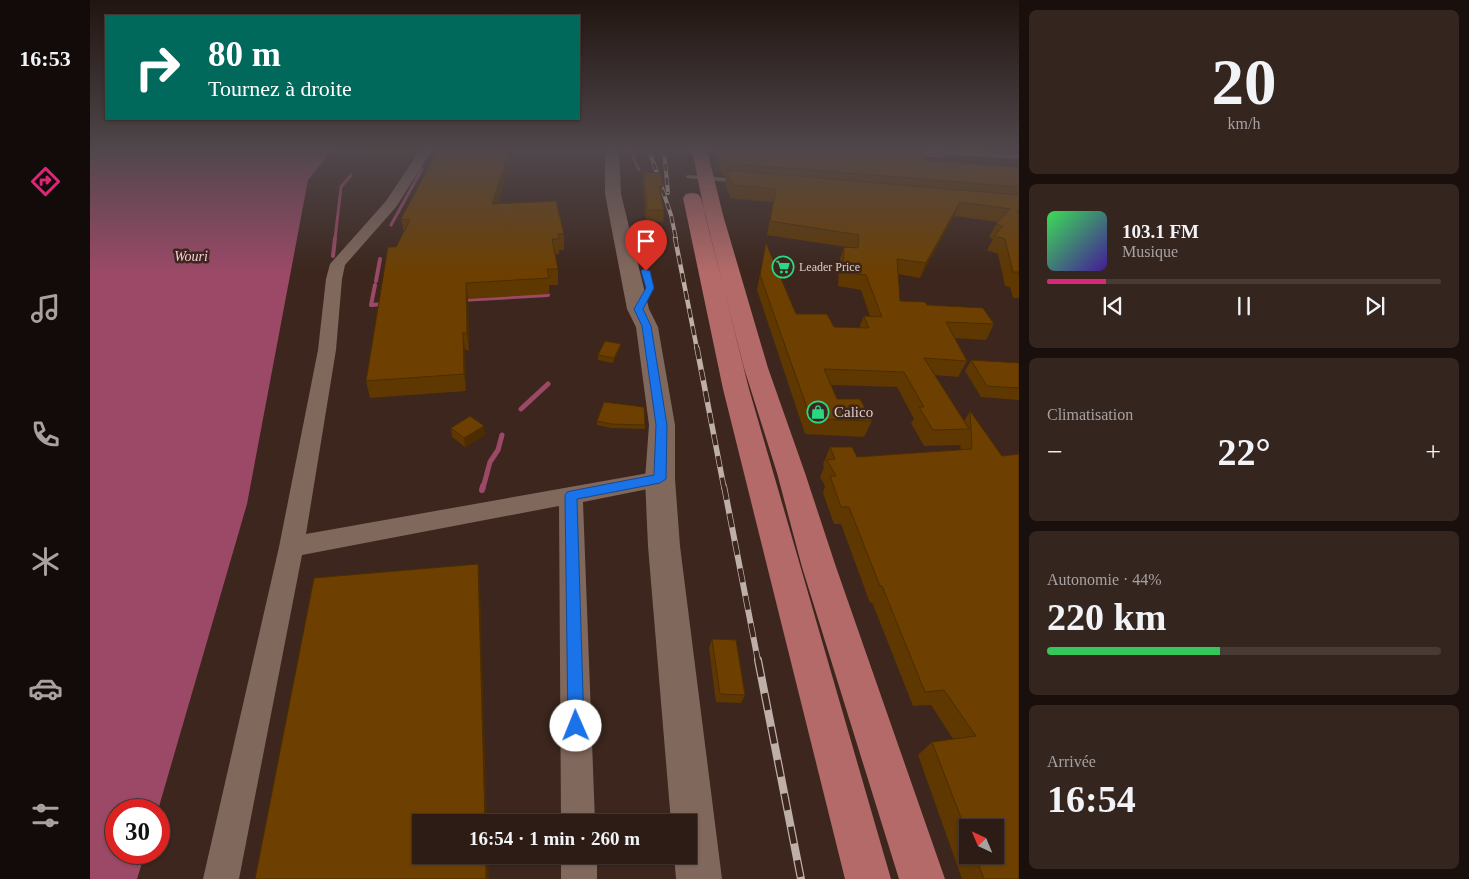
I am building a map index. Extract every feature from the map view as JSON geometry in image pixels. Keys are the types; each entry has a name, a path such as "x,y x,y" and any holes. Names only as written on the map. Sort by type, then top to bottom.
{"highway":[{"path":"696,191 698,231 736,389 868,879"},
{"path":"705,191 714,215 756,368 791,473 819,567 922,879"}],"street":[{"path":"222,879 290,547 327,350 334,279 338,264 391,204 399,191"},
{"path":"614,191 618,221 634,255"},
{"path":"629,191 634,255 662,425 660,479 664,546 699,879"},
{"path":"290,547 660,479"},
{"path":"571,495 578,814"},
{"path":"579,864 579,879"}],"water":[{"name":"Wouri","path":"90,191 306,191 247,504 161,799 105,799 105,864 142,864 137,879 90,879"}],"building":[{"path":"416,191 496,191 492,204 556,201 564,234 558,234 559,239 552,239 558,269 547,269 549,278 466,283 467,334 463,332 464,374 366,381 388,247 396,247 410,220 401,219"},
{"path":"646,191 660,191 664,210 647,210"},
{"path":"776,191 973,191 1019,195 1019,212 1017,210 1019,215 1019,276 1018,272 1013,272 1005,239 994,236 1003,226 996,224 1010,209 960,202 926,263 897,259 900,301 925,302 927,305 983,308 994,324 946,322 967,361 924,358 969,429 933,430 919,407 924,407 904,372 824,369 837,399 860,399 872,421 811,419 760,275 766,243 796,314 827,314 834,327 869,328 864,316 882,317 866,275 843,272 844,247 858,248 859,235 770,221"},
{"path":"605,341 621,344 614,358 598,355"},
{"path":"971,360 1019,363 1019,388 987,386"},
{"path":"604,402 644,407 645,425 611,424 597,421"},
{"path":"970,411 1002,456 1019,454 1019,879 984,879 978,864 1004,864 1004,819 961,819 932,742 976,736 944,690 925,692 849,507 841,507 830,476 836,476 827,460 835,459 830,447 852,447 857,457 972,449"},
{"path":"470,416 484,426 464,438 451,428"},
{"path":"478,564 485,814 412,814 412,864 486,864 486,879 255,879 314,578"},
{"path":"712,639 736,640 745,695 720,694"}],"waterway":[{"path":"335,239 341,191"},
{"path":"391,225 410,191"},
{"path":"333,256 335,238"},
{"path":"376,281 380,259"},
{"path":"375,285 371,305 385,304"},
{"path":"461,300 548,295"},
{"path":"521,409 548,384"},
{"path":"483,488 490,462 498,450 502,435"},
{"path":"482,490 483,486"}],"railway":[{"path":"663,191 671,215 676,239"},
{"path":"675,238 697,349"},
{"path":"697,348 724,488"},
{"path":"724,486 758,661"},
{"path":"758,660 801,879"}],"place":[{"name":"Leader Price","path":"783,267"},
{"name":"Calico","path":"818,412"}],"route":[{"path":"576,726 571,495 660,479 662,425 647,326 638,309 650,288 646,271"}]}
